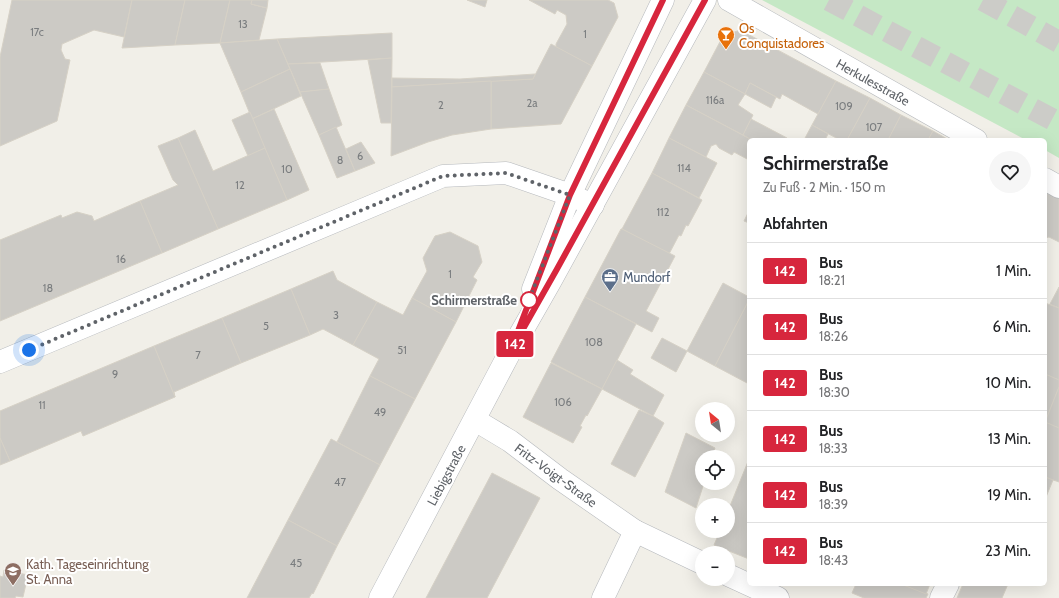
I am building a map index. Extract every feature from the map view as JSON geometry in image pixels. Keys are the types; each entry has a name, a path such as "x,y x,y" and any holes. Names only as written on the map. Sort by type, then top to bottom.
{"street":[{"name":"Liebigstraße","path":"510,352 570,195 663,0"},
{"name":"Liebigstraße","path":"380,598 510,352 593,205 705,0"},
{"name":"Herkulesstraße","path":"729,0 972,138"},
{"path":"0,362 443,176 506,173 570,195 593,205"},
{"path":"1047,180 1059,187"},
{"name":"Fritz-Voigt-Straße","path":"475,420 510,441 560,479 635,531 695,560"},
{"path":"603,598 635,531"},
{"path":"735,578 747,584"},
{"path":"752,586 778,598"},
{"path":"941,598 947,586"}],"green space":[{"path":"762,0 1059,0 1059,158 1047,151 1047,138 1022,138"}],"building":[{"path":"12,0 132,0 124,37 94,30 62,44 61,50 65,59 70,60 57,121 0,146 0,57"},
{"path":"132,0 185,0 175,45 122,48"},
{"path":"185,0 230,0 220,43 175,45"},
{"path":"230,0 252,0 251,4 267,8 259,40 220,43"},
{"path":"252,0 268,0 267,8 251,4"},
{"path":"467,0 487,0 485,7"},
{"path":"529,0 608,0 614,3 618,17 592,66 556,47 556,44 567,24 566,15 557,10 555,14"},
{"path":"740,30 836,81 818,114 782,94 780,99 750,83 745,94 704,72 723,36"},
{"path":"392,33 392,58 288,64 277,39"},
{"path":"277,39 290,69 241,92 220,43"},
{"path":"551,44 592,66 561,124 491,129 491,81 533,79"},
{"path":"392,58 391,123 381,123 368,60"},
{"path":"320,63 329,89 300,92 288,64"},
{"path":"290,69 301,96 252,119 241,92"},
{"path":"704,72 745,94 738,105 753,115 743,135 686,105"},
{"path":"535,74 533,79 392,87 392,78 460,79"},
{"path":"491,81 491,129 452,135 391,156 392,87"},
{"path":"836,81 870,98 848,138 836,138 812,125"},
{"path":"750,83 776,97 771,108 745,94"},
{"path":"329,89 342,125 319,135 300,92"},
{"path":"870,98 901,115 889,138 848,138"},
{"path":"686,105 748,138 747,138 747,159 734,152 732,155 719,148 716,144 711,146 706,157 669,138"},
{"path":"274,109 309,190 287,200 252,119"},
{"path":"250,112 265,148 248,156 232,120"},
{"path":"901,115 933,131 929,138 889,138"},
{"path":"751,119 787,138 748,138 743,135"},
{"path":"812,125 828,134 826,138 805,138"},
{"path":"336,127 355,171 337,178 319,135"},
{"path":"195,130 213,171 265,148 287,200 218,229 178,138"},
{"path":"933,131 945,138 929,138"},
{"path":"178,138 218,229 162,253 140,201 178,185 173,180 158,146"},
{"path":"669,138 717,163 699,198 652,173"},
{"path":"361,142 375,163 355,171 346,149"},
{"path":"652,173 702,200 688,226 686,225 681,236 679,235 669,254 622,229"},
{"path":"1047,192 1059,198 1059,242 1047,238"},
{"path":"140,201 162,253 0,321 0,240 61,215 62,218 77,212 92,216 94,221"},
{"path":"747,215 747,222 744,221"},
{"path":"621,229 675,256 646,311 659,318 652,332 585,297"},
{"path":"450,232 478,246 482,262 473,277 477,280 456,322 412,298 427,271 423,258 435,236"},
{"path":"333,271 337,280 377,302 353,345 323,329 310,335 291,289"},
{"path":"723,283 747,296 747,304 715,366 687,351"},
{"path":"1059,287 1059,308 1050,304"},
{"path":"291,289 310,335 241,363 222,318"},
{"path":"585,297 636,324 602,389 551,362"},
{"path":"412,298 456,322 415,399 370,376 379,359 353,345 377,302 403,315"},
{"path":"747,304 747,383 715,366"},
{"path":"1047,304 1059,308 1059,380 1047,375"},
{"path":"222,318 241,363 174,392 175,397 154,346"},
{"path":"662,338 687,351 676,372 651,358"},
{"path":"154,346 175,397 83,436 81,431 10,461 0,438 0,411"},
{"path":"617,360 633,370 630,374 664,395 653,416 602,389"},
{"path":"551,363 602,389 580,426 582,427 573,443 523,417"},
{"path":"1047,375 1059,380 1059,387 1047,418"},
{"path":"370,376 415,399 380,465 337,442"},
{"path":"1059,387 1059,428 1047,423 1047,417"},
{"path":"639,410 664,423 635,477 611,464"},
{"path":"1047,423 1059,428 1059,482 1047,478"},
{"path":"686,433 695,438 695,442 703,442 715,448 714,450 695,450 695,490 702,490 699,498 695,498 695,507 665,492"},
{"path":"0,438 10,461 0,465"},
{"path":"331,439 380,465 337,546 288,520"},
{"path":"747,464 747,558 735,553 735,546 714,545 717,538 735,538 735,498 733,498"},
{"path":"492,473 540,498 487,598 426,598"},
{"path":"1047,478 1053,480 1047,495"},
{"path":"288,520 337,546 313,594 312,593 309,598 247,598"},
{"name":"Kath. Tageseinrichtung St. Anna","path":"4,570 28,575 23,597 16,596 15,598 0,598 0,576 3,577"},
{"path":"855,586 906,586 928,594 926,598 864,598 852,593"},
{"path":"906,586 929,586 926,594"},
{"path":"962,586 1007,586 1002,598 957,598"}],"tunnel":[{"path":"829,0 1059,123"},
{"path":"983,0 1059,42"}],"bus line":[{"name":"142","path":"663,0 570,195 510,352 705,0"}],"place":[{"name":"Os Conquistadores","path":"726,50"},
{"name":"Mundorf","path":"610,292"},
{"name":"Schirmerstraße","path":"529,300"},
{"name":"Kath. Tageseinrichtung St. Anna","path":"13,586"}],"route":[{"path":"29,350 443,176 506,173 570,195 529,300"}]}
